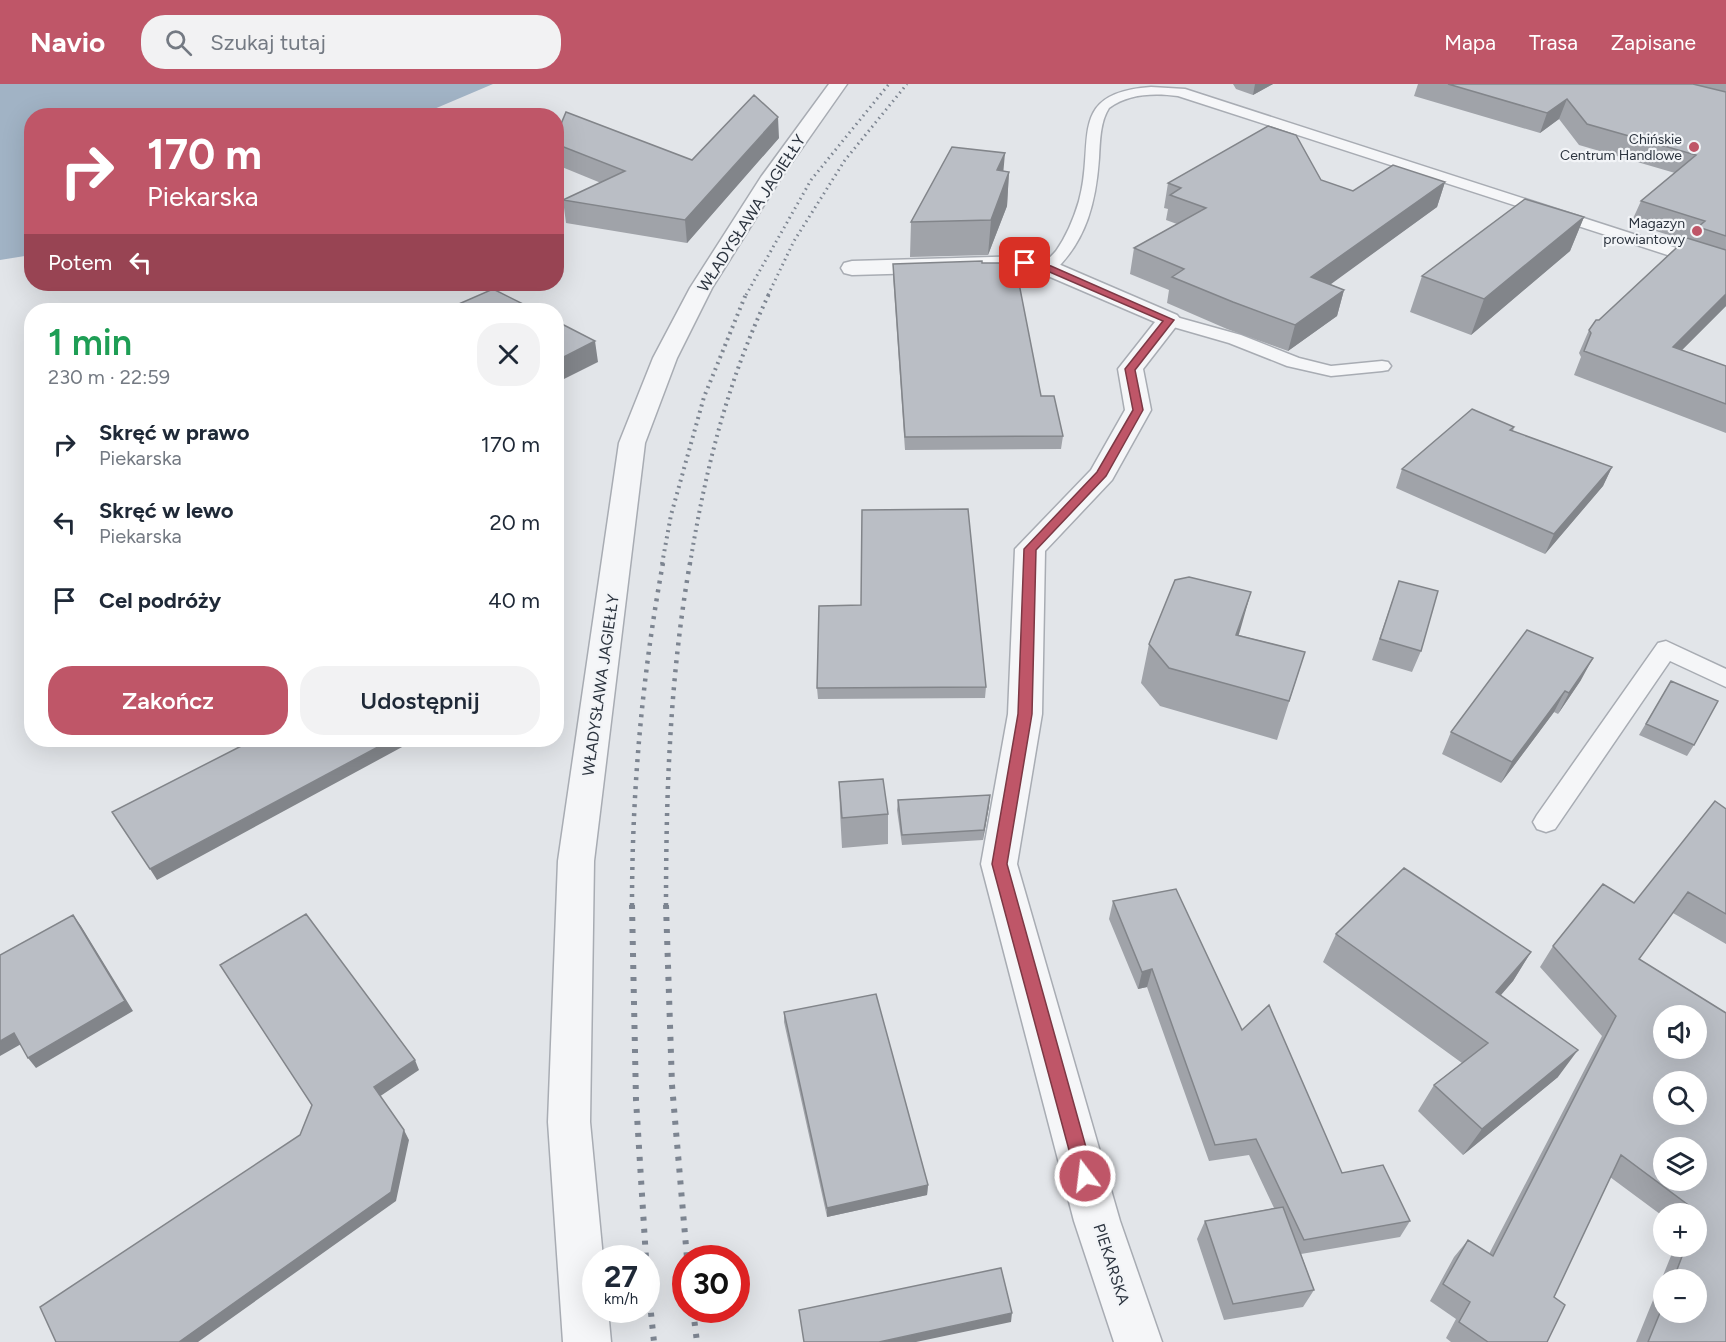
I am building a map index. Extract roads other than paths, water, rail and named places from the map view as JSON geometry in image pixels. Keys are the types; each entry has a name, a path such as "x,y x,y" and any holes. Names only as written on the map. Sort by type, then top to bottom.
{"street":[{"name":"WŁADYSŁAWA JAGIEŁŁY","path":"587,1342 569,1122 576,861 632,443 665,358 700,288 771,177 838,84"},
{"path":"852,267 1025,263 1048,268 1169,320"},
{"name":"PIEKARSKA","path":"1138,1342 1097,1221 999,864 1025,714 1030,549 1102,474 1138,410 1130,369 1169,320"}],"lane":[{"path":"1048,268 1062,254 1088,198 1094,136 1101,109 1116,98 1136,92 1161,89 1180,92 1726,269"},
{"path":"1169,320 1235,339 1293,362 1331,371 1382,366"},
{"path":"1546,822 1666,649 1726,679"}],"water":[{"path":"0,84 493,84 436,108 24,108 24,256 0,260"}],"railway":[{"path":"746,295 811,180 889,84"},
{"path":"768,295 794,241 845,160 907,84"},
{"path":"662,564 671,515 704,397 746,294"},
{"path":"690,564 703,495 720,426 741,359 769,294"},
{"path":"632,905 636,777 649,648 663,563"},
{"path":"666,905 670,734 683,605 690,563"},
{"path":"632,905 636,1100 645,1245"},
{"path":"666,905 672,1085 686,1245"},
{"path":"652,1323 654,1342"},
{"path":"695,1323 697,1342"}],"place":[{"name":"Chińskie Centrum Handlowe","path":"1694,147"},
{"name":"Magazyn prowiantowy","path":"1697,231"}]}
